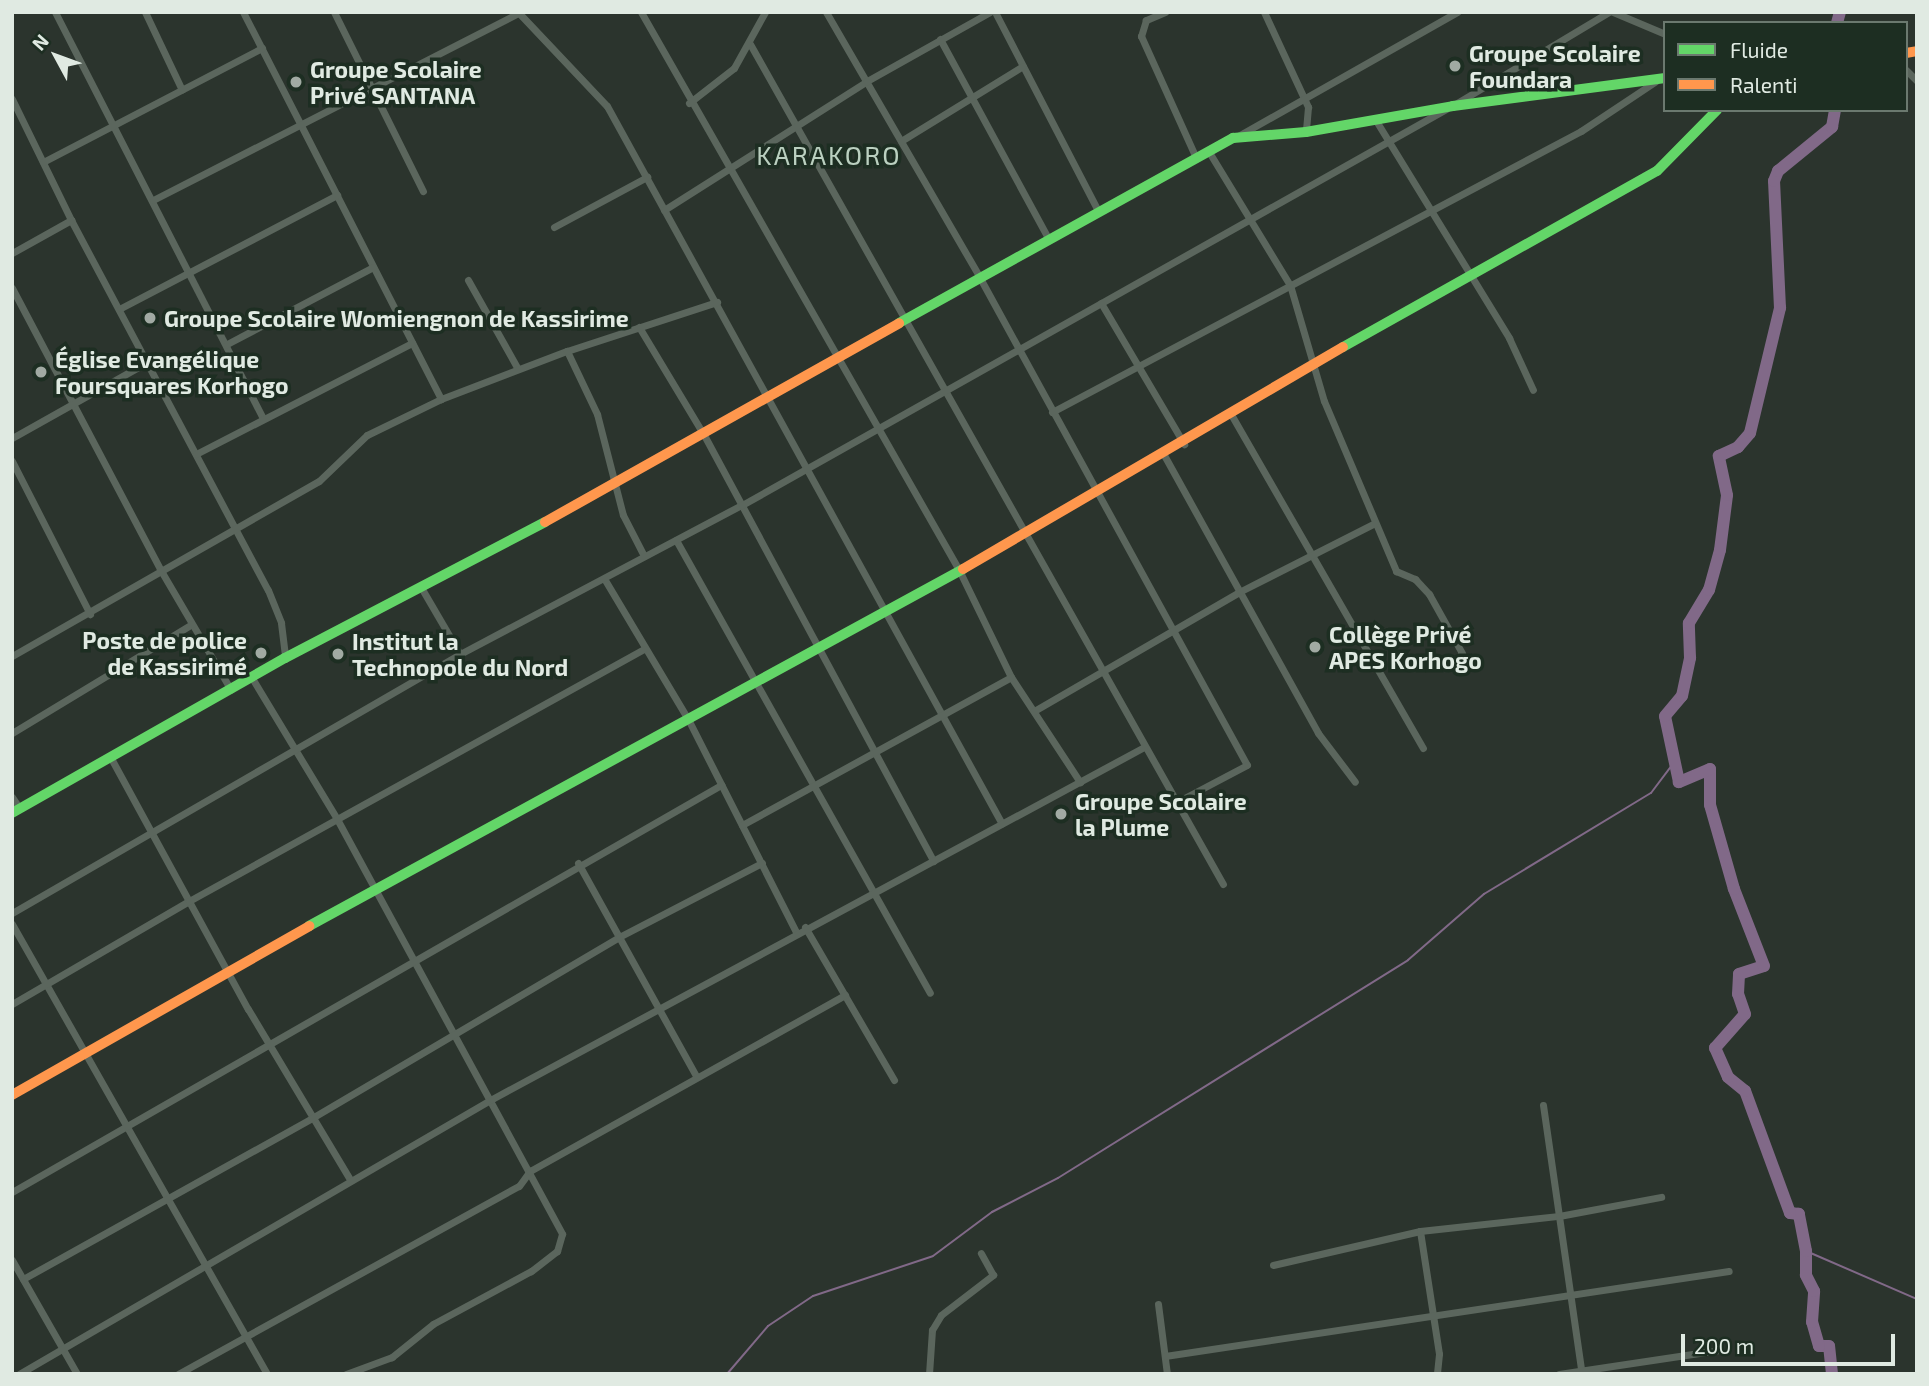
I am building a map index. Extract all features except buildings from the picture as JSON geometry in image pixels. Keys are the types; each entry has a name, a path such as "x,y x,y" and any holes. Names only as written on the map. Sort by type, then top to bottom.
{"street":[{"path":"55,12 191,271 262,418"},
{"path":"145,12 182,90"},
{"path":"243,12 441,399"},
{"path":"641,12 689,103 835,360 878,428 959,570 1011,677 1080,782"},
{"path":"689,103 724,79 751,44 765,12"},
{"path":"826,12 980,278 1247,765 1175,803"},
{"path":"664,209 867,81 992,12 1098,211"},
{"path":"1165,12 1146,20 1141,36 1196,158"},
{"path":"1264,12 1308,107 1306,132"},
{"path":"12,797 16,811 112,760 285,658 422,589 614,486 905,318 1209,152 1303,96 1457,12"},
{"path":"12,913 460,654 605,580 644,556 742,505 1453,106 1611,12 1663,33"},
{"path":"337,13 423,191"},
{"path":"153,200 371,85 518,13 607,106 770,397 806,469 888,612 941,715 1002,824"},
{"path":"940,39 1048,238"},
{"path":"751,44 798,123 1175,803 1223,884"},
{"path":"43,162 262,47"},
{"path":"901,141 974,100 1023,66"},
{"path":"1233,138 1306,132 1453,106 1662,78"},
{"path":"1052,412 1581,131 1662,78"},
{"path":"12,99 71,220 121,308 235,528 281,623 285,658"},
{"path":"12,1095 85,1052 228,975 375,889 888,612 1025,531 1232,416 1315,363 1657,171 1715,112"},
{"path":"1375,119 1508,338 1533,390"},
{"path":"1209,152 1253,218 1290,285 1324,401 1396,571 1415,579 1429,594 1462,653"},
{"path":"554,228 648,177"},
{"path":"121,308 337,195"},
{"path":"12,253 71,220"},
{"path":"227,344 373,267"},
{"path":"468,280 518,369"},
{"path":"12,288 70,403 160,569 232,691"},
{"path":"12,642 15,654 90,614 160,569 319,481 367,435 441,399 567,351 717,302"},
{"path":"1101,303 1184,443"},
{"path":"639,327 704,435 871,753 933,861"},
{"path":"196,454 412,343"},
{"path":"567,351 597,414 614,486 644,556"},
{"path":"12,438 149,361"},
{"path":"1232,416 1423,748"},
{"path":"1164,455 1318,733 1355,782"},
{"path":"12,461 90,614"},
{"path":"1034,710 1241,591 1375,523"},
{"path":"676,540 811,787 875,889 930,993"},
{"path":"605,580 644,649 690,721 796,932"},
{"path":"422,589 460,654"},
{"path":"12,733 192,624"},
{"path":"12,1004 189,901 644,649"},
{"path":"742,825 1011,677"},
{"path":"253,678 337,819 492,1099 562,1234 557,1251 531,1271 433,1324 392,1357 346,1374"},
{"path":"19,1374 64,1351 492,1099 875,889 933,861 1144,747"},
{"path":"112,760 150,835 228,975 351,1181"},
{"path":"12,1192 417,963 578,863 721,785"},
{"path":"578,863 696,1076"},
{"path":"23,1279 312,1118 619,937 762,863"},
{"path":"12,924 266,1371 274,1374"},
{"path":"806,927 894,1080"},
{"path":"183,1372 519,1186 530,1171 845,995"},
{"path":"1543,1105 1581,1370"},
{"path":"1273,1265 1420,1231 1559,1216 1661,1197"},
{"path":"1420,1231 1439,1354 1437,1374"},
{"path":"929,1374 932,1330 941,1315 993,1275 981,1253"},
{"path":"12,1260 77,1374"},
{"path":"1164,1356 1432,1319 1729,1270"},
{"path":"1158,1304 1167,1374"},
{"path":"1559,1374 1719,1350"}],"waterway":[{"path":"1838,21 1840,12"},
{"path":"1832,1374 1829,1346 1819,1346 1812,1322 1814,1291 1806,1275 1806,1251 1799,1214 1790,1213 1745,1091 1728,1077 1715,1048 1745,1014 1738,994 1739,974 1764,966 1734,889 1710,805 1710,769 1679,782 1665,716 1682,696 1690,658 1689,623 1709,590 1720,550 1727,495 1719,456 1738,447 1750,433 1780,308 1774,181 1778,171 1832,127 1835,112"},
{"path":"727,1374 768,1326 813,1296 933,1256 992,1212 1058,1178 1408,960 1484,894 1651,793 1674,763"},
{"path":"1806,1251 1917,1299"}],"traffic: fast":[{"path":"899,323 1233,138 1306,132 1453,106 1663,78"},
{"path":"1343,347 1657,171 1715,112"},
{"path":"12,813 285,658 545,522"},
{"path":"309,926 963,569"}],"traffic: slow":[{"path":"1908,53 1917,51"},
{"path":"545,522 899,323"},
{"path":"963,569 1343,347"},
{"path":"12,1095 309,926"}],"place":[{"name":"Groupe Scolaire Foundara","path":"1455,66"},
{"name":"Groupe Scolaire Privé SANTANA","path":"296,82"},
{"name":"Groupe Scolaire Womiengnon de Kassirime","path":"150,318"},
{"name":"Église Evangélique Foursquares Korhogo","path":"41,372"},
{"name":"Collège Privé APES Korhogo","path":"1315,647"},
{"name":"Poste de police de Kassirimé","path":"261,653"},
{"name":"Institut la Technopole du Nord","path":"338,654"},
{"name":"Groupe Scolaire la Plume","path":"1061,814"}],"district":[{"name":"KARAKORO","path":"829,155"}]}
